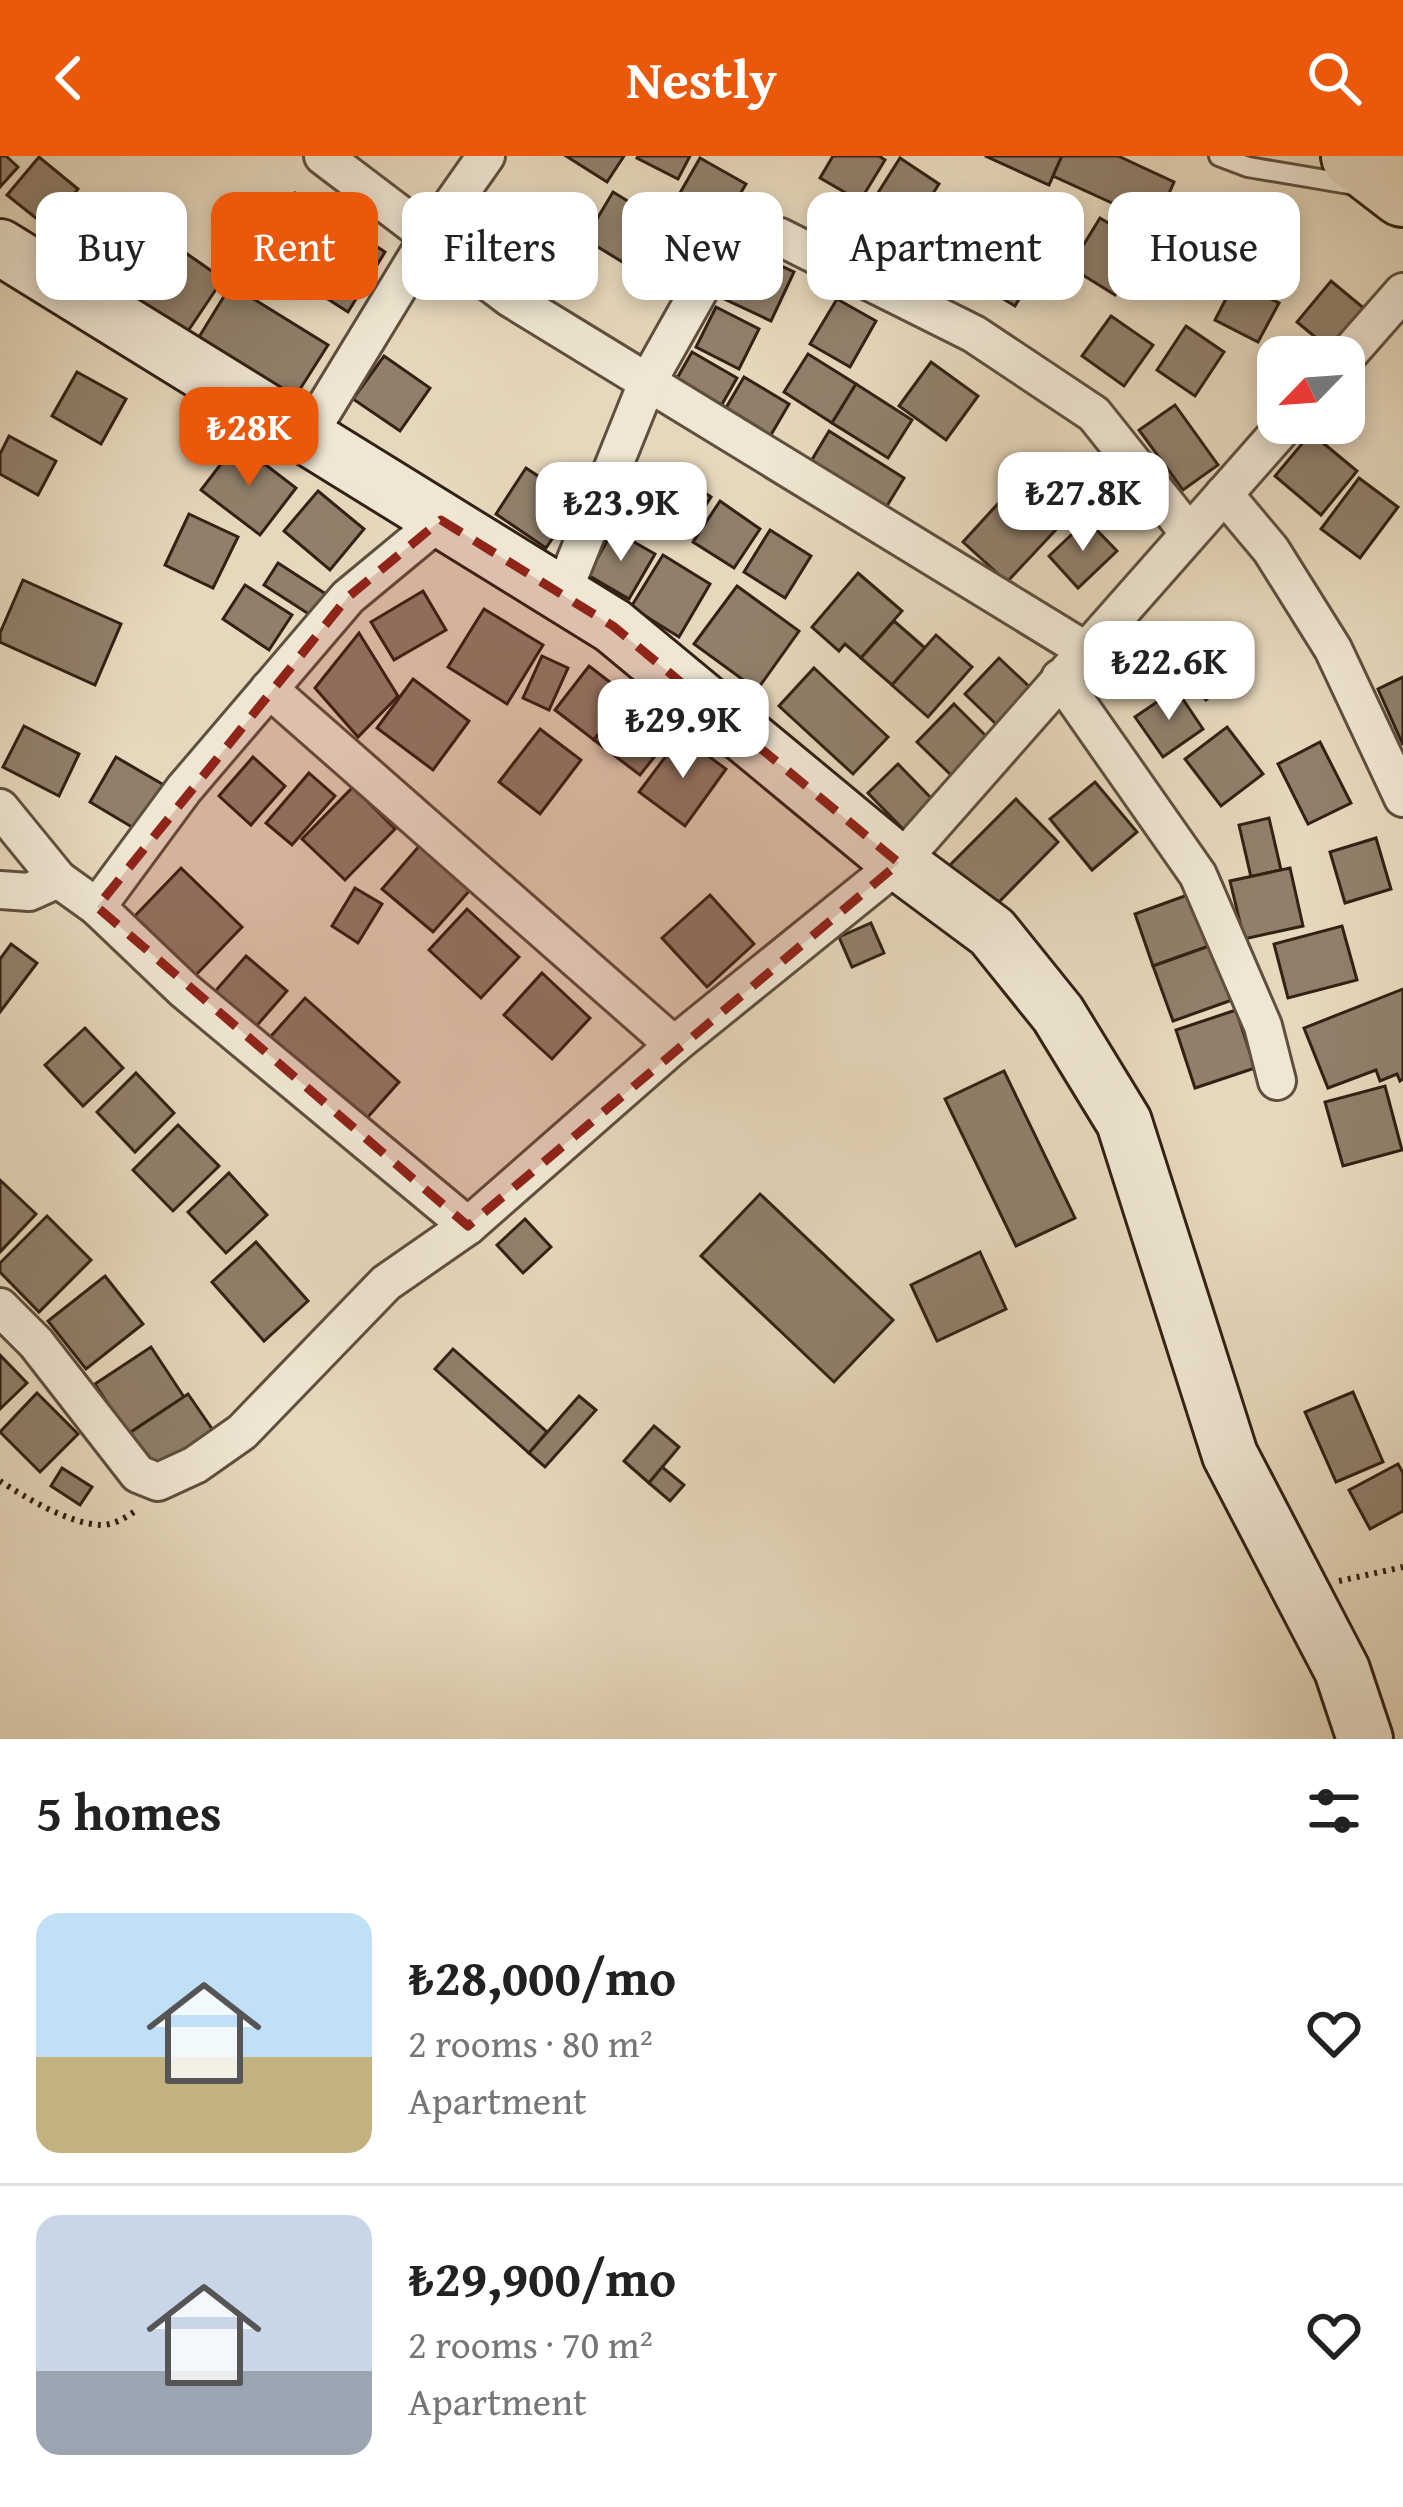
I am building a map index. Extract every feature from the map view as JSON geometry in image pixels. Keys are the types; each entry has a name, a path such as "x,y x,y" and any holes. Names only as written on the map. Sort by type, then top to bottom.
{"highway":[{"path":"1354,156 1403,194"}],"street":[{"path":"323,156 402,216"},
{"path":"460,192 486,156"},
{"path":"562,595 647,382 732,232 780,237 974,334 1094,414 1189,533"},
{"path":"0,248 613,626 899,863 992,932 1058,1014 1124,1122 1230,1454 1342,1670 1364,1739"},
{"path":"307,437 402,280"},
{"path":"1364,336 1403,292"},
{"path":"513,300 1085,650"},
{"path":"0,1307 37,1343 138,1474 158,1482 195,1465 242,1432 386,1283 468,1226 674,1045 899,863 1268,444"},
{"path":"1224,494 1271,550 1334,649 1403,798"},
{"path":"97,907 184,789 348,597 441,520"},
{"path":"1060,678 1198,875 1264,1026 1277,1081"},
{"path":"269,689 674,1045"},
{"path":"0,808 58,878 97,907 184,990 468,1226"},
{"path":"0,890 28,892 58,878"}],"lane":[{"path":"1219,156 1248,167 1403,194"}],"path":[{"path":"0,1481 51,1510 102,1525 137,1510 158,1482"},
{"path":"1300,1590 1403,1567"}],"highlighted area":[{"path":"441,520 613,626 899,863 468,1226 97,907 348,597"}],"building":[{"path":"0,156 18,167 0,187"},
{"path":"566,156 624,156 607,182"},
{"path":"638,156 690,156 678,179"},
{"path":"833,156 885,160 865,192 844,192 820,178"},
{"path":"985,156 1062,156 1049,185"},
{"path":"1062,156 1118,156 1174,182 1170,192 1108,192 1108,201 1053,176"},
{"path":"39,157 78,189 36,192 36,218 7,195"},
{"path":"700,158 746,184 741,192 681,192"},
{"path":"900,158 939,184 934,192 878,192"},
{"path":"613,192 622,198 622,262 598,247 598,217"},
{"path":"1100,218 1108,223 1108,291 1084,276 1084,244"},
{"path":"187,254 211,271 211,297 186,334 136,300 187,300"},
{"path":"783,267 794,272 783,295"},
{"path":"1331,281 1366,310 1344,336 1314,336 1297,322"},
{"path":"222,300 255,300 328,345 295,397 199,337"},
{"path":"329,300 355,300 348,312"},
{"path":"726,300 781,300 771,321"},
{"path":"836,300 876,321 850,367 810,344"},
{"path":"1225,300 1279,303 1257,341 1215,320"},
{"path":"716,307 759,329 739,369 696,347"},
{"path":"1111,316 1153,345 1124,386 1082,356"},
{"path":"1186,326 1224,352 1195,396 1157,370"},
{"path":"692,352 737,378 713,420 668,394"},
{"path":"808,354 856,384 832,423 784,392"},
{"path":"384,356 430,388 400,431 353,399"},
{"path":"931,362 978,396 946,440 899,406"},
{"path":"77,372 126,399 101,444 52,416"},
{"path":"744,377 789,404 765,445 720,418"},
{"path":"856,384 912,420 888,458 832,423"},
{"path":"1175,405 1218,465 1183,490 1139,430"},
{"path":"829,431 904,478 882,514 807,468"},
{"path":"9,436 56,461 38,495 0,474 0,454"},
{"path":"237,443 296,488 260,535 201,490"},
{"path":"1302,444 1324,444 1357,471 1321,515 1275,476"},
{"path":"1035,463 1080,504 1007,582 963,542"},
{"path":"526,468 577,502 546,548 496,514"},
{"path":"672,471 711,497 685,537 646,510"},
{"path":"1359,478 1398,507 1360,558 1321,529"},
{"path":"318,491 364,529 330,570 284,531"},
{"path":"720,501 760,529 734,568 693,542"},
{"path":"189,514 238,537 213,588 165,565"},
{"path":"1087,520 1117,551 1078,588 1049,556"},
{"path":"613,530 655,554 629,599 588,575"},
{"path":"770,530 811,556 785,598 744,572"},
{"path":"663,555 710,584 679,637 631,607"},
{"path":"278,563 332,598 318,620 264,585"},
{"path":"858,573 902,611 861,658 845,644 839,651 812,627"},
{"path":"23,580 121,624 95,685 0,642"},
{"path":"245,585 292,615 269,650 223,619"},
{"path":"737,586 799,631 757,690 694,644"},
{"path":"423,591 446,630 394,660 371,622"},
{"path":"484,609 543,645 507,704 448,667"},
{"path":"894,621 925,648 892,685 861,658"},
{"path":"359,633 398,696 358,737 315,688"},
{"path":"936,635 972,667 928,717 892,685"},
{"path":"1211,640 1238,669 1206,700 1178,671"},
{"path":"542,656 568,668 549,710 523,698"},
{"path":"999,658 1035,692 1000,728 965,694"},
{"path":"589,666 628,696 594,740 555,710"},
{"path":"814,668 888,737 853,774 779,706"},
{"path":"1403,677 1403,745 1378,689"},
{"path":"413,679 469,721 433,770 377,728"},
{"path":"1176,689 1203,729 1163,757 1135,717"},
{"path":"628,696 674,732 640,775 594,740"},
{"path":"954,704 990,740 953,777 917,742"},
{"path":"24,726 79,754 59,796 3,767"},
{"path":"1227,727 1263,774 1221,806 1185,759"},
{"path":"540,729 581,760 540,814 499,782"},
{"path":"681,736 726,769 685,826 639,792"},
{"path":"1320,742 1351,803 1308,824 1278,764"},
{"path":"116,757 169,788 142,833 90,802"},
{"path":"253,757 285,786 251,825 219,796"},
{"path":"898,764 934,801 904,830 868,793"},
{"path":"309,773 335,796 292,845 266,823"},
{"path":"1095,782 1137,832 1092,870 1050,819"},
{"path":"353,787 395,829 345,880 302,839"},
{"path":"1016,799 1058,842 993,908 950,865"},
{"path":"1269,818 1281,870 1251,877 1239,825"},
{"path":"1376,838 1391,889 1345,903 1330,852"},
{"path":"420,845 471,889 433,932 382,889"},
{"path":"181,868 242,927 193,978 132,919"},
{"path":"1290,868 1303,926 1244,939 1230,881"},
{"path":"355,888 382,904 358,943 332,926"},
{"path":"1193,893 1212,945 1153,966 1135,914"},
{"path":"710,895 754,944 707,987 662,938"},
{"path":"467,909 519,957 481,998 429,950"},
{"path":"871,923 884,953 852,967 839,937"},
{"path":"1342,926 1357,980 1288,998 1274,944"},
{"path":"11,944 37,963 0,1012 0,959"},
{"path":"1212,945 1232,1000 1173,1021 1153,966"},
{"path":"246,956 287,991 252,1031 211,996"},
{"path":"542,973 590,1018 552,1059 504,1015"},
{"path":"1403,989 1403,1079 1397,1074 1380,1081 1376,1070 1328,1088 1304,1028"},
{"path":"305,998 399,1082 359,1127 265,1043"},
{"path":"1236,1010 1255,1068 1195,1088 1176,1030"},
{"path":"85,1028 123,1068 83,1106 45,1065"},
{"path":"1004,1071 1075,1218 1016,1246 945,1099"},
{"path":"136,1073 174,1113 135,1152 97,1112"},
{"path":"1385,1086 1402,1150 1343,1166 1325,1102"},
{"path":"178,1125 219,1166 173,1211 133,1170"},
{"path":"229,1173 267,1215 226,1253 188,1212"},
{"path":"0,1180 36,1214 0,1252"},
{"path":"760,1194 893,1320 834,1382 701,1256"},
{"path":"47,1216 91,1260 39,1312 0,1272 0,1263"},
{"path":"525,1219 551,1247 523,1273 497,1245"},
{"path":"256,1242 308,1301 264,1341 212,1282"},
{"path":"980,1252 1006,1309 937,1341 911,1285"},
{"path":"105,1276 143,1324 86,1369 48,1321"},
{"path":"151,1347 184,1397 128,1434 95,1384"},
{"path":"453,1349 547,1432 529,1453 435,1369"},
{"path":"0,1355 27,1383 0,1409"},
{"path":"1353,1392 1383,1462 1336,1482 1305,1412"},
{"path":"37,1393 78,1434 40,1472 0,1432"},
{"path":"188,1394 217,1436 156,1476 128,1434"},
{"path":"579,1396 596,1410 545,1467 529,1453"},
{"path":"654,1426 679,1447 649,1483 624,1461"},
{"path":"1398,1464 1403,1473 1403,1511 1370,1529 1349,1490"},
{"path":"662,1467 684,1485 670,1501 649,1483"},
{"path":"62,1468 92,1487 80,1505 51,1486"}]}
